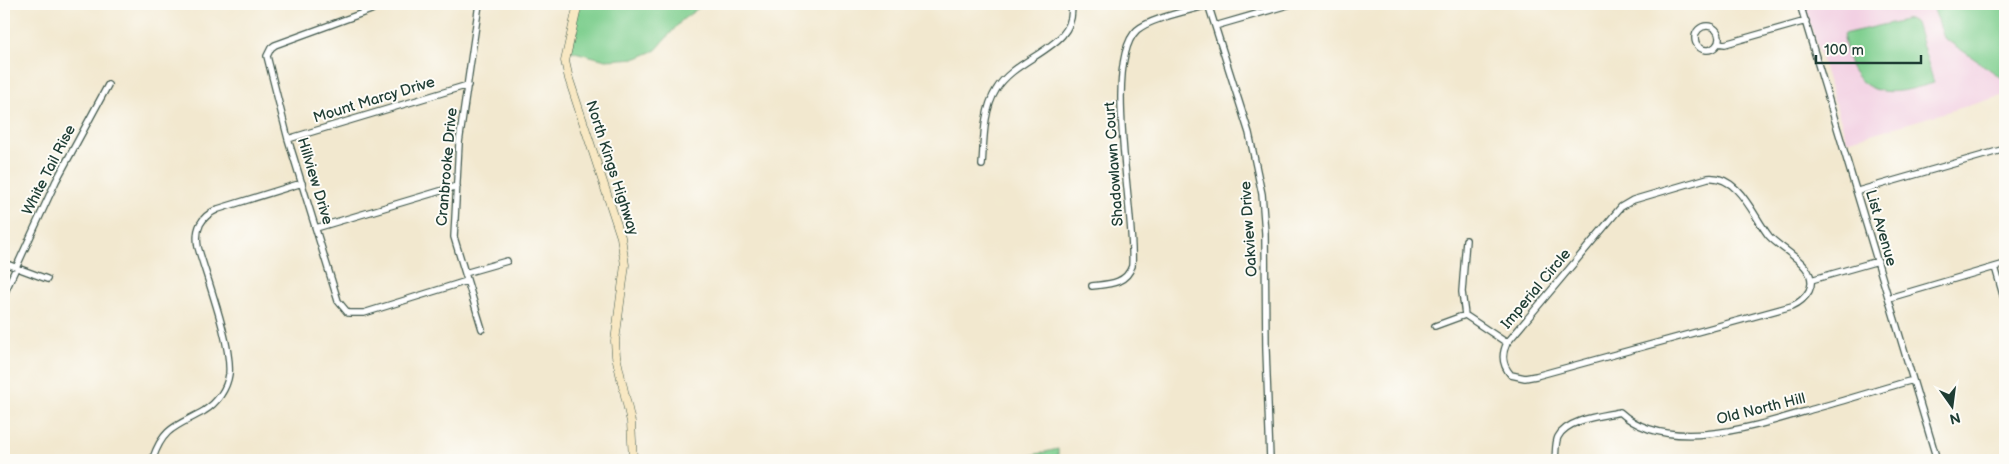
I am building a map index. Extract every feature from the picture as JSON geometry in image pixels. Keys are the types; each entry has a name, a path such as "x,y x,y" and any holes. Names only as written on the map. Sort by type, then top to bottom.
{"street":[{"name":"Hillview Drive","path":"379,4 371,10 271,48 267,56 288,139 338,301 348,313 364,313 467,281"},
{"name":"Cranbrooke Drive","path":"479,4 459,143 454,236 482,329"},
{"name":"North Kings Highway","path":"578,4 566,61 569,79 621,238 625,265 615,341 616,356 631,422 633,460"},
{"path":"982,165 988,110 995,91 1014,68 1053,44 1066,33 1072,18 1071,4"},
{"name":"Oakview Drive","path":"1208,4 1249,133 1262,194 1265,233 1266,348 1270,460"},
{"name":"Shadowlawn Court","path":"1092,286 1121,281 1130,272 1132,266 1120,112 1128,42 1141,27 1208,4"},
{"path":"1215,26 1291,4"},
{"name":"List Avenue","path":"1800,4 1858,192 1936,460"},
{"path":"1718,43 1725,44 1806,21"},
{"path":"1702,27 1710,27 1718,35 1718,43 1713,48 1705,50 1696,44 1695,36 1702,27"},
{"name":"White Tail Rise","path":"4,294 56,182 108,84"},
{"name":"Mount Marcy Drive","path":"288,139 468,85"},
{"path":"1858,192 2005,149"},
{"name":"Imperial Circle","path":"1708,178 1720,178 1732,185 1770,237 1803,265 1812,280 1806,295 1792,306 1536,376 1517,377 1506,370 1503,356 1507,343 1621,207 1633,200 1708,178"},
{"path":"153,458 158,444 174,425 210,407 219,399 229,376 227,350 200,254 197,231 199,224 210,213 302,183"},
{"path":"316,228 457,186"},
{"path":"1464,315 1462,292 1466,240"},
{"path":"1812,280 1878,260"},
{"path":"465,273 507,261"},
{"path":"4,263 47,279"},
{"path":"1888,298 2005,264"},
{"path":"1995,267 2005,302"},
{"path":"1435,326 1464,315"},
{"path":"1464,315 1507,343"},
{"name":"Old North Hill","path":"1555,460 1557,440 1565,429 1575,424 1620,412 1635,424 1649,429 1680,433 1717,433 1776,420 1913,380"}],"shaded area":[{"path":"1804,4 2005,4 2005,95 1847,141"}],"green space":[{"path":"578,4 704,4 682,20 656,50 637,58 606,60 567,50"},
{"path":"1932,4 2005,4 2005,80 1944,38"},
{"path":"1909,19 1916,23 1934,83 1890,92 1880,91 1861,81 1851,67 1843,34"},
{"path":"1058,449 1058,460 1011,460"}]}
